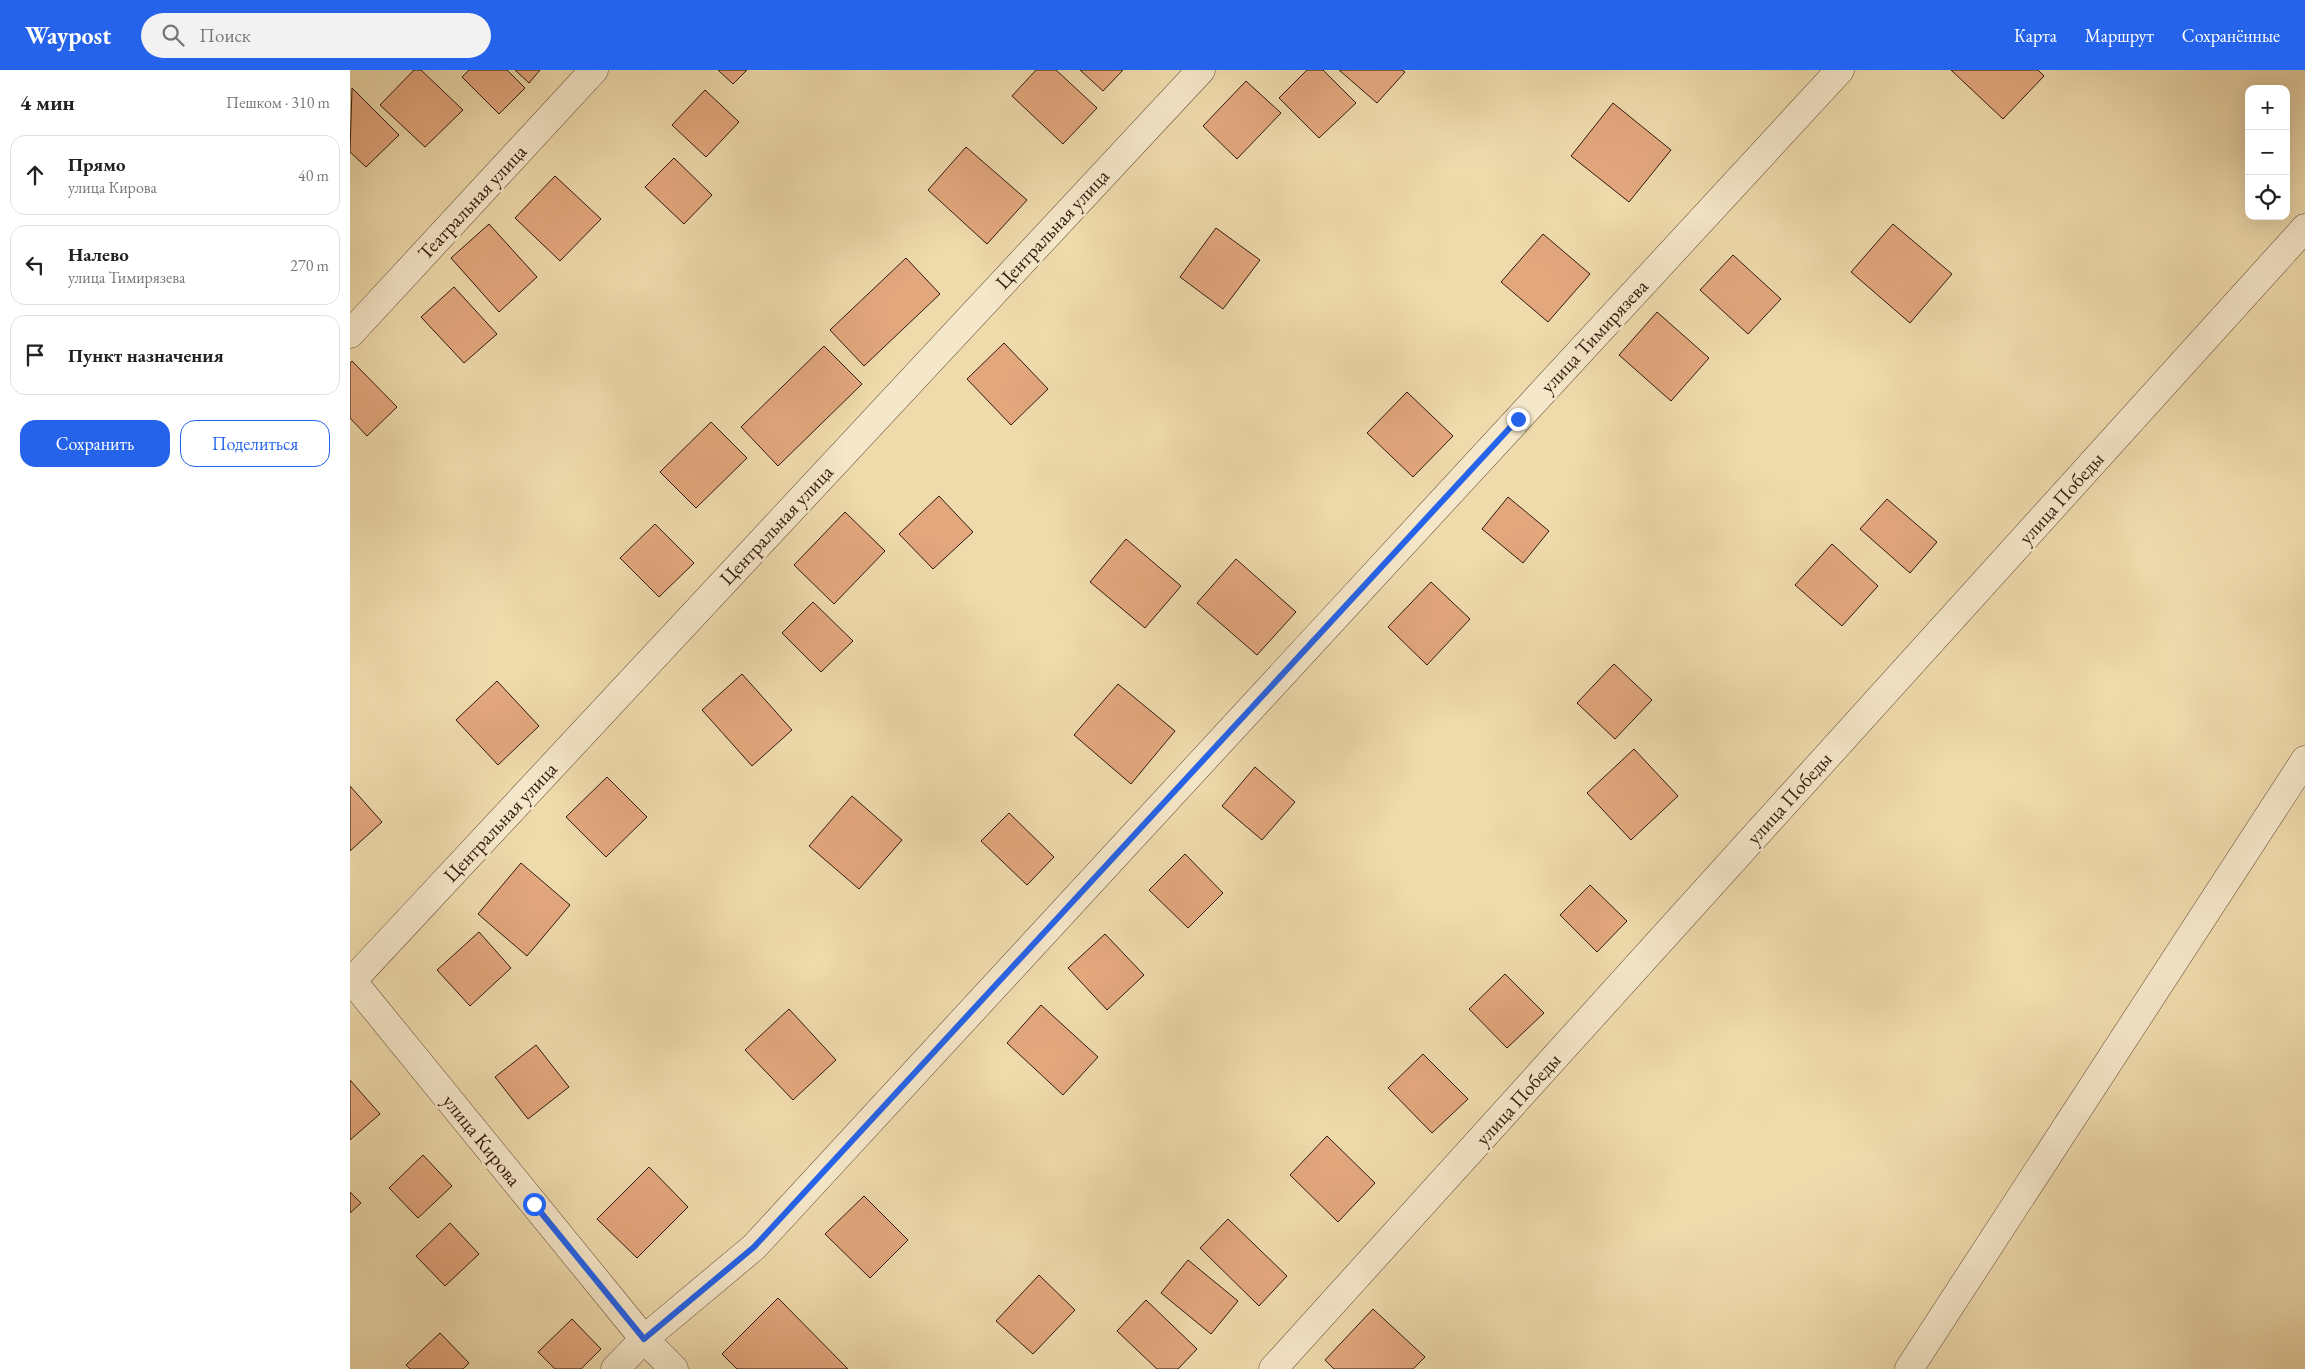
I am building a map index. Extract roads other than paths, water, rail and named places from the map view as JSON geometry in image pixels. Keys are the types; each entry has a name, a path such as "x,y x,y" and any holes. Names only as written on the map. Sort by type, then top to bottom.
{"street":[{"name":"Театральная улица","path":"350,334 594,70"},
{"name":"Центральная улица","path":"351,980 1200,70"},
{"name":"улица Тимирязева","path":"615,1369 644,1339 754,1247 1840,70"},
{"name":"улица Победы","path":"1273,1369 2305,228"},
{"path":"1909,1369 2305,760"},
{"name":"улица Кирова","path":"351,980 644,1339 674,1369"}]}
